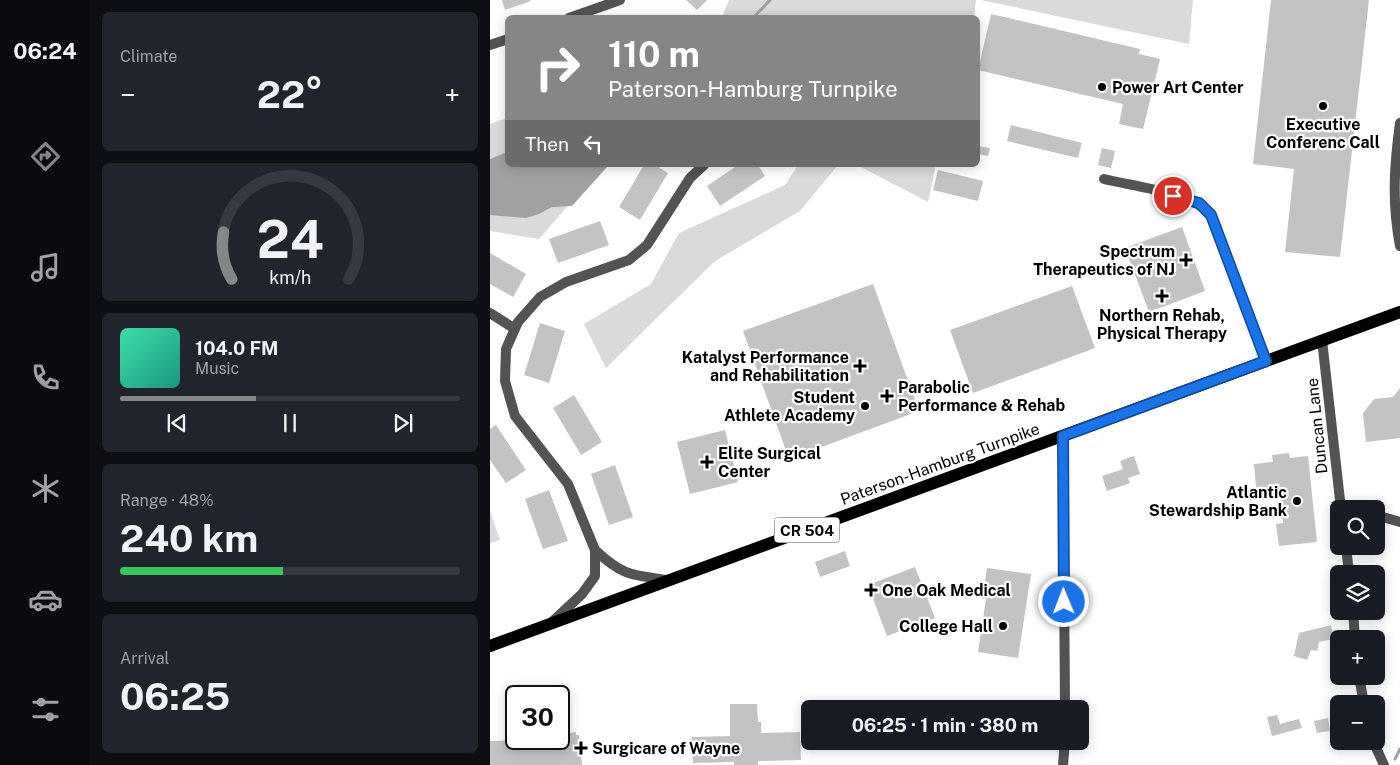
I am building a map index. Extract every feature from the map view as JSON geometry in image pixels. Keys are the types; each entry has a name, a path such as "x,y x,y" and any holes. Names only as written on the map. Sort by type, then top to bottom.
{"main road":[{"name":"Paterson-Hamburg Turnpike","path":"490,646 1400,312"}],"street":[{"path":"578,15 620,0"},
{"path":"490,44 505,39"},
{"path":"1400,123 1393,172 1393,197 1400,246"},
{"path":"550,624 582,594 595,576 595,550 568,484 516,416 505,381 506,349 518,322 540,297 566,282 629,260 647,245 690,178 702,167"},
{"path":"1104,179 1191,200 1206,208 1211,215 1266,361"},
{"path":"490,313 515,329"},
{"name":"Duncan Lane","path":"1322,340 1340,500"},
{"path":"1063,436 1065,700"},
{"path":"1385,518 1400,522"},
{"path":"595,550 615,569 631,575 668,580"},
{"path":"1062,765 1064,750"},
{"path":"1377,750 1384,765"}],"shaded area":[{"path":"729,0 976,0 974,15 723,15"},
{"path":"981,0 1193,0 1189,44"},
{"path":"505,119 505,167 601,167 539,239 490,231 490,124"},
{"path":"505,153 505,167 607,167 572,206 552,207 526,218 490,215 490,159"},
{"path":"797,167 836,167 800,211 715,261 606,368 584,324 651,284 679,233 785,185"},
{"path":"861,167 936,167 928,202"},
{"path":"490,511 500,540 490,543"}],"building":[{"path":"502,0 530,0 531,1 505,10"},
{"path":"686,0 707,0 697,10"},
{"path":"1271,0 1369,0 1340,257 1285,252 1294,169 1253,164"},
{"name":"Power Art Center","path":"991,14 1140,49 1139,54 1160,59 1143,129 1119,124 1123,104 980,70 980,61"},
{"path":"1011,125 1082,143 1078,158 1007,141"},
{"path":"980,146 990,148 988,156 980,154"},
{"path":"1102,148 1115,151 1111,168 1098,165"},
{"path":"643,167 658,167 668,173 640,220 619,207"},
{"path":"735,167 759,167 765,176 720,206 707,186"},
{"path":"938,170 983,181 978,201 933,190"},
{"path":"600,221 609,245 558,263 549,239"},
{"path":"1182,227 1205,291 1149,312 1125,248"},
{"path":"490,253 526,274 513,297 490,284"},
{"path":"873,284 919,411 789,459 743,331"},
{"path":"1072,286 1095,348 973,393 950,330"},
{"path":"540,323 565,331 549,383 524,375"},
{"path":"1400,388 1400,438 1366,442 1363,413 1374,399 1393,397"},
{"path":"574,395 602,442 581,455 553,408"},
{"path":"496,425 526,470 506,483 490,460 490,429"},
{"name":"Elite Surgical Center","path":"725,430 738,482 690,494 677,442"},
{"name":"Atlantic Stewardship Bank","path":"1289,453 1290,458 1308,456 1317,542 1279,546 1276,524 1283,523 1280,495 1257,498 1254,464 1273,462 1272,455"},
{"path":"1134,456 1140,474 1128,478 1130,483 1107,491 1102,476 1123,469 1120,461"},
{"path":"615,465 633,517 609,525 591,474"},
{"path":"549,490 568,541 543,549 525,499"},
{"path":"845,551 850,566 820,577 815,562"},
{"path":"915,567 935,618 887,636 868,585"},
{"name":"College Hall","path":"987,568 1031,574 1018,658 978,652 986,599 982,599"},
{"path":"1331,625 1332,630 1330,630 1330,640 1319,642 1317,651 1311,650 1307,660 1294,656 1299,633"},
{"path":"730,704 757,704 758,722 761,722 761,733 800,732 801,760 758,761 758,765 734,765 734,762 693,763 692,737 730,736"},
{"path":"1277,715 1280,724 1299,719 1302,728 1272,736 1267,717"},
{"path":"1328,718 1330,731 1317,733 1314,721"},
{"path":"576,732 576,735 579,735 582,765 490,765 490,741 505,741 505,750 570,750 570,733"}],"waterway":[{"path":"756,15 770,0"},
{"path":"1395,759 1400,749"}],"place":[{"name":"Power Art Center","path":"1102,87"},
{"name":"Executive Conferenc Call","path":"1323,106"},
{"name":"Spectrum Therapeutics of NJ","path":"1186,260"},
{"name":"Northern Rehab, Physical Therapy","path":"1162,296"},
{"name":"Katalyst Performance and Rehabilitation","path":"860,366"},
{"name":"Parabolic Performance & Rehab","path":"887,396"},
{"name":"Student Athlete Academy","path":"865,406"},
{"name":"Elite Surgical Center","path":"707,462"},
{"name":"Atlantic Stewardship Bank","path":"1297,501"},
{"name":"One Oak Medical","path":"871,590"},
{"name":"College Hall","path":"1003,626"},
{"name":"Surgicare of Wayne","path":"581,748"}],"route":[{"path":"1064,602 1063,436 1266,361 1211,215 1199,203 1173,196"}]}
